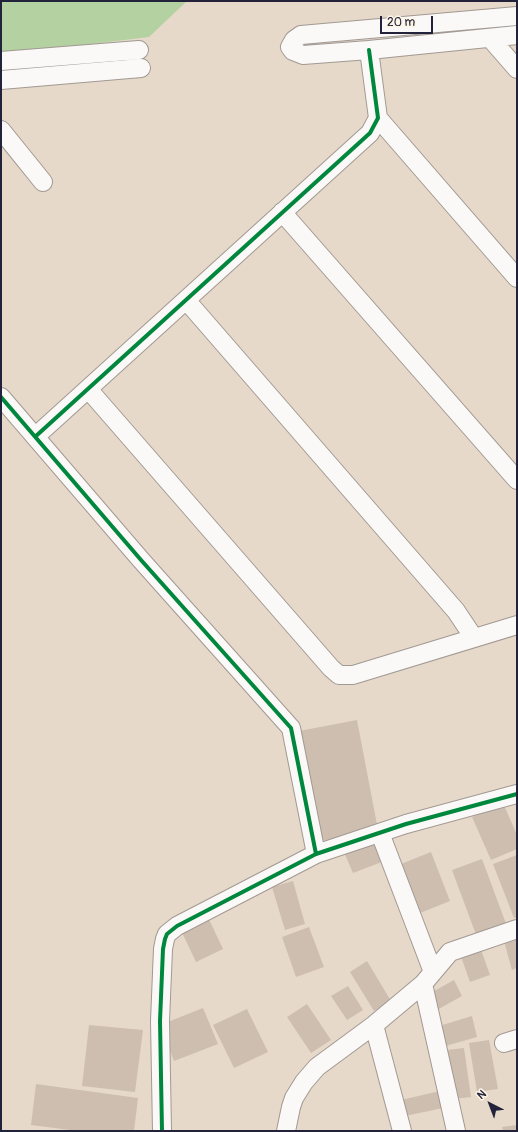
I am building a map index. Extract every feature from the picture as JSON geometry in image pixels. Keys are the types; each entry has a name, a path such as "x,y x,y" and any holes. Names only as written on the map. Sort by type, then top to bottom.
{"street":[{"path":"517,16 301,35 294,40 290,47 293,51 303,55 517,35"},
{"path":"490,38 517,69"},
{"path":"1,61 139,50"},
{"path":"369,50 378,118 517,278"},
{"path":"1,80 141,68"},
{"path":"36,436 370,133 378,118"},
{"path":"1,130 43,182"},
{"path":"282,212 517,480"},
{"path":"186,300 456,611 474,638"},
{"path":"88,389 325,662 339,675 353,675 517,625"},
{"path":"1,397 141,560 291,728 316,854"},
{"path":"162,1131 160,1021 163,949 167,934 177,926 316,854 406,824 517,794"},
{"path":"380,833 428,978 456,1131"},
{"path":"286,1131 294,1098 316,1067 374,1025 428,978 450,952 517,928"},
{"path":"374,1025 402,1131"}],"green space":[{"path":"1,1 187,1 149,37 1,55"}],"building":[{"path":"357,720 378,830 316,842 294,732"},
{"path":"503,803 517,835 517,849 491,860 472,817"},
{"path":"377,836 387,860 353,873 343,850"},
{"path":"431,852 450,901 415,915 396,866"},
{"path":"517,855 517,917 514,918 493,864"},
{"path":"482,859 508,929 478,940 452,870"},
{"path":"293,881 305,924 285,930 272,887"},
{"path":"206,913 223,949 196,962 179,926"},
{"path":"309,927 324,967 296,977 282,937"},
{"path":"517,937 517,968 512,970 504,941"},
{"path":"479,944 490,975 470,982 459,951"},
{"path":"367,961 391,1001 374,1011 350,972"},
{"path":"454,980 462,996 435,1011 427,995"},
{"path":"348,986 363,1010 347,1020 331,996"},
{"path":"307,1004 331,1040 311,1053 287,1017"},
{"path":"203,1008 218,1044 174,1061 160,1025"},
{"path":"247,1009 268,1052 234,1068 213,1025"},
{"path":"472,1016 477,1037 442,1047 436,1027"},
{"path":"89,1025 143,1030 135,1092 82,1086"},
{"path":"489,1040 498,1089 477,1092 469,1043"},
{"path":"464,1048 471,1097 453,1099 447,1050"},
{"path":"36,1084 138,1098 134,1131 78,1131 31,1125"},
{"path":"440,1091 443,1108 405,1116 401,1100"},
{"path":"517,1125 517,1131 503,1131 502,1127"}],"cycle path":[{"path":"36,436 370,133 378,118 369,50"},
{"path":"1,397 141,560 291,728 316,854"},
{"path":"162,1131 160,1021 163,949 167,934 177,926 316,854 406,824 517,794"}]}
